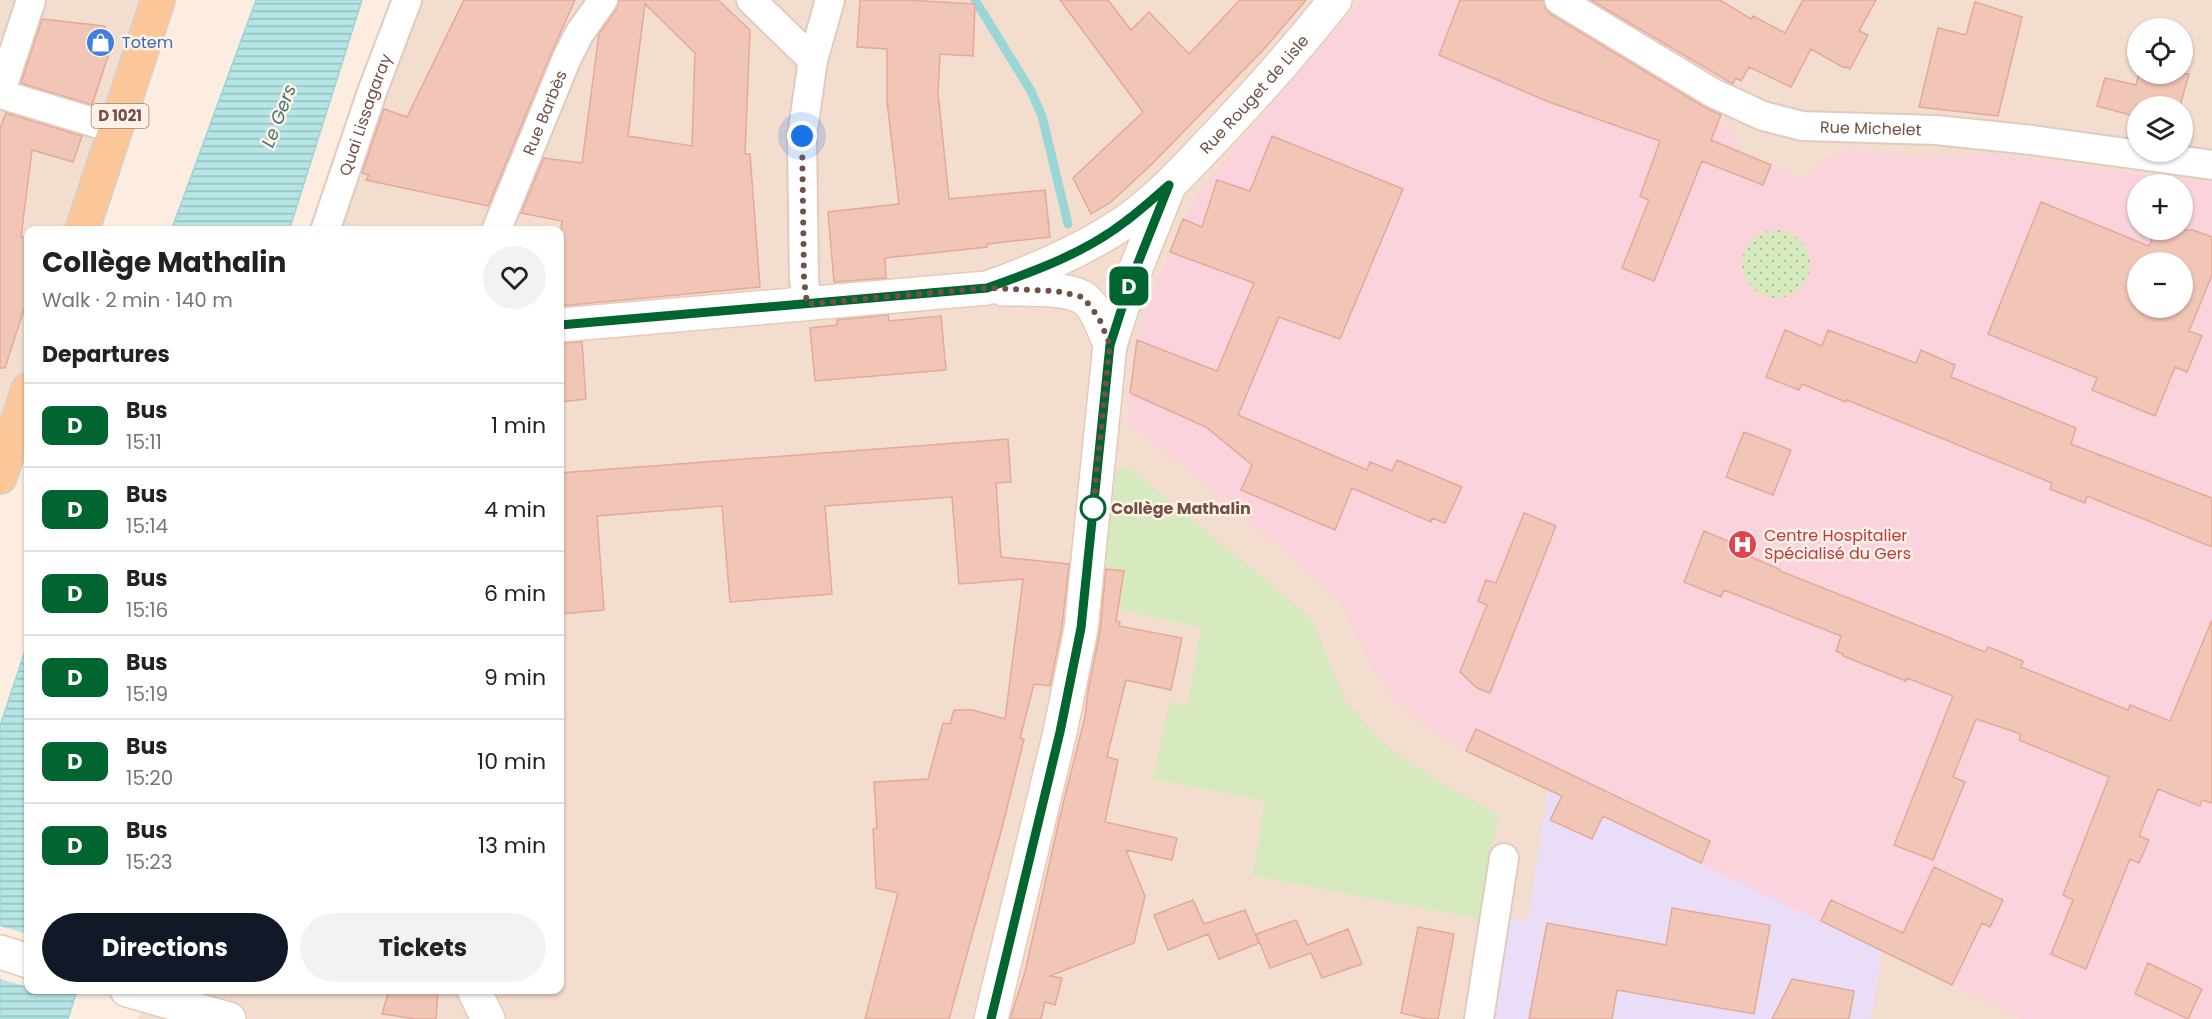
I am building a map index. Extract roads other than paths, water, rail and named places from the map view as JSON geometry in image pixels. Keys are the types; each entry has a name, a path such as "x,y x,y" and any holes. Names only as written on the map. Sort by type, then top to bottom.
{"main road":[{"name":"D 1021","path":"84,226 158,0"},
{"name":"Rue Rouget de Lisle","path":"987,288 1075,253 1124,222 1169,185 1246,106 1335,0"},
{"path":"991,1019 1060,732 1081,628 1110,345 1130,283 1169,185"},
{"path":"564,325 987,288 1056,291 1083,297 1099,318 1110,345"},
{"path":"0,477 24,402"},
{"path":"0,952 24,960"},
{"path":"140,994 229,1019"},
{"path":"467,1019 473,994"},
{"path":"476,994 488,1019"}],"street":[{"path":"31,0 0,94 116,129"},
{"name":"Quai Lissagaray","path":"327,226 372,92 407,0"},
{"name":"Rue Barbès","path":"498,226 566,60 579,34 603,0"},
{"path":"751,0 813,60"},
{"path":"807,304 804,279 802,136 813,60 830,0"},
{"name":"Rue Michelet","path":"1559,0 1713,93 1763,116 1802,126 1936,130 2032,140 2212,165"},
{"path":"1479,1019 1504,858"}],"water":[{"name":"Le Gers","path":"256,0 362,0 291,226 173,226"},
{"path":"24,654 24,994 76,994 68,1019 0,1019 0,726"}],"waterway":[{"path":"975,0 1031,91 1042,116 1068,224"}],"place":[{"name":"Totem","path":"101,42"},
{"name":"Collège Mathalin","path":"1093,508"},
{"name":"Centre Hospitalier Spécialisé du Gers","path":"1743,544"}]}
